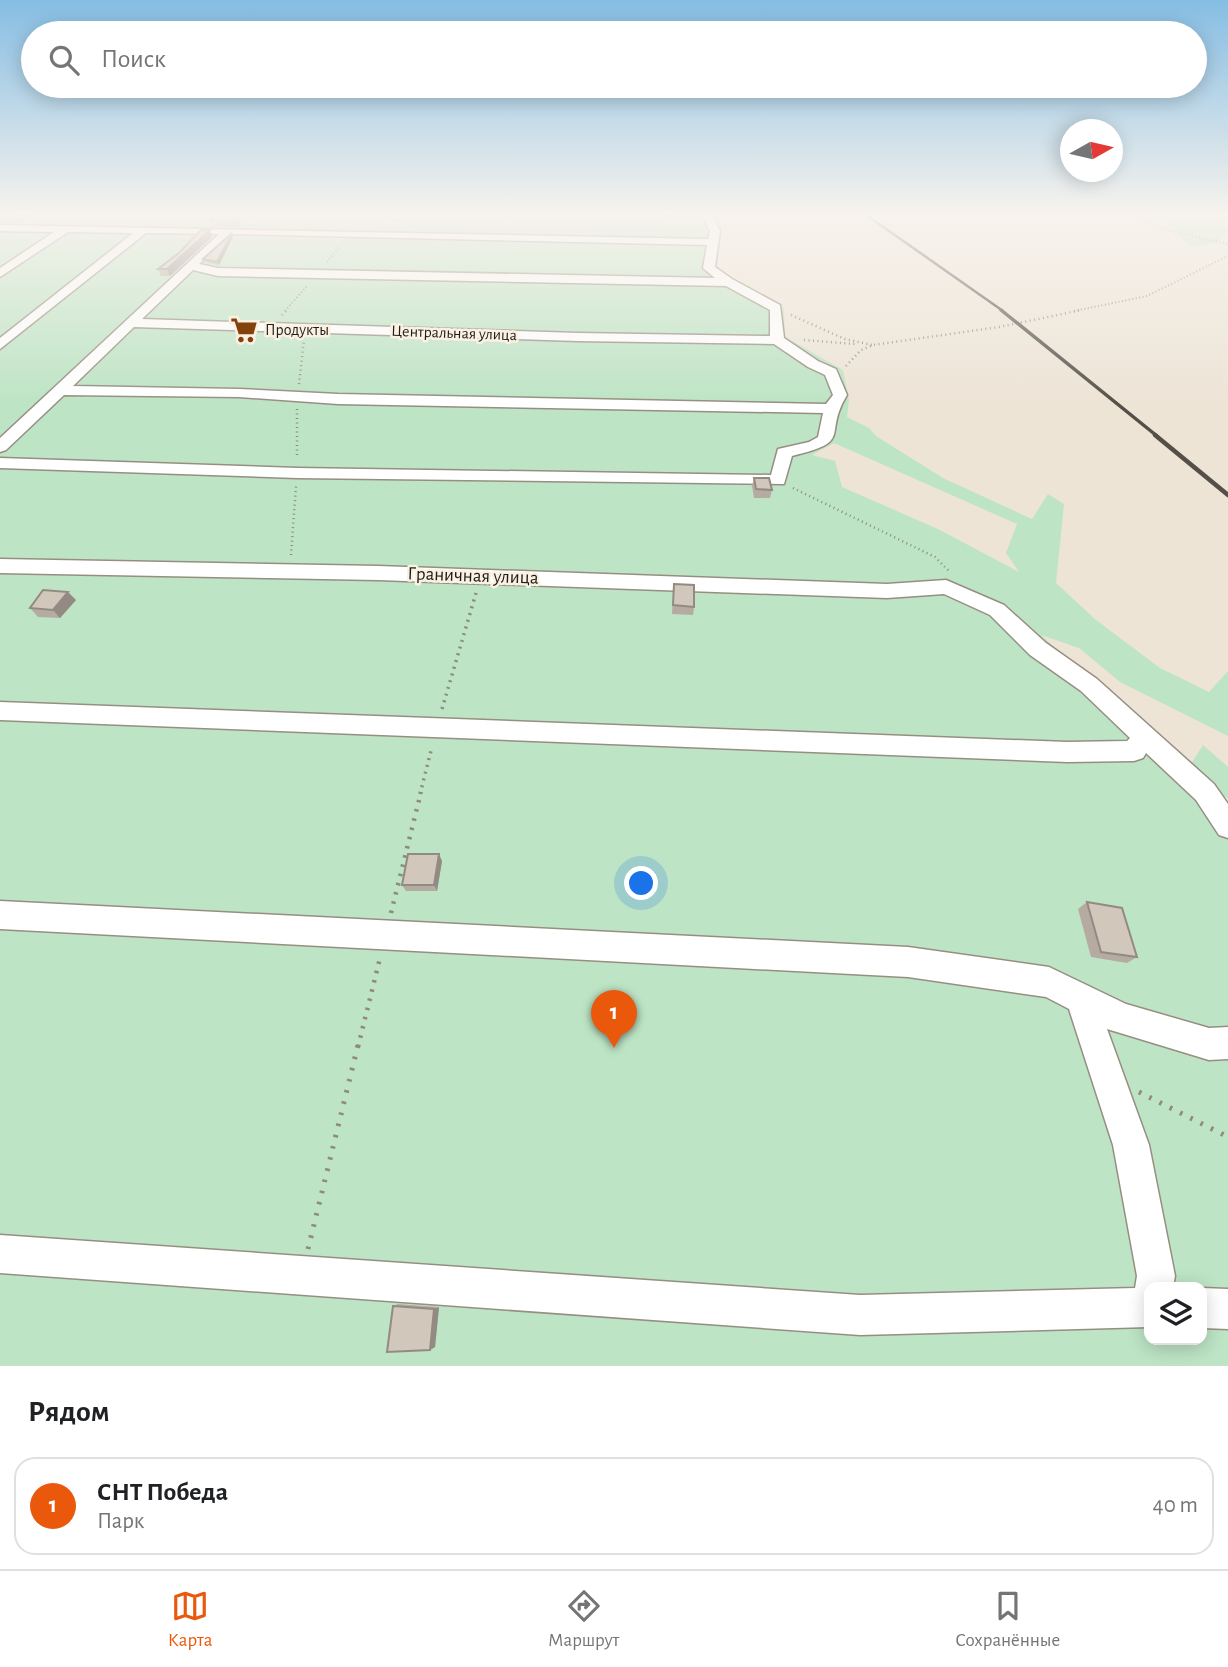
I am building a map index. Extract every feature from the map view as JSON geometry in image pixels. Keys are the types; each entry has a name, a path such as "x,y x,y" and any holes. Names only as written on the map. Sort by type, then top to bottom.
{"street":[{"path":"0,345 86,276"},
{"path":"0,447 181,276"},
{"path":"407,276 728,282"},
{"path":"720,276 776,308 777,340 831,372 841,394 831,409"},
{"name":"Центральная улица","path":"130,324 777,340"},
{"path":"0,463 297,473 778,480"},
{"name":"Граничная улица","path":"0,566 290,571 887,591 946,587"},
{"path":"946,587 997,610 1038,649 1089,685 1205,792 1228,827"},
{"path":"0,711 1068,752 1134,751 1143,737"},
{"path":"0,915 908,962 1049,982 1121,1019 1209,1044 1228,1043"},
{"path":"1082,999 1131,1145 1156,1276 1155,1282"},
{"path":"0,1254 860,1315 1144,1307"}],"lane":[{"path":"60,390 239,393 338,399 831,409 830,434 823,442 784,453 778,480"},
{"path":"1207,1308 1228,1309"}],"path":[{"path":"272,327 316,276"},
{"path":"777,340 873,345 999,327 1147,296 1188,276"},
{"path":"776,308 861,344"},
{"path":"831,372 844,367 861,351 873,345"},
{"path":"290,571 297,473"},
{"path":"778,480 935,557 950,572 946,587"},
{"path":"1108,1076 1228,1137"}],"green space":[{"path":"0,276 727,276 784,309 785,337 843,370 849,400 847,417 869,428 876,436 943,478 1032,519 1048,494 1064,504 1056,583 1096,620 1160,668 1209,692 1228,671 1228,736 1120,682 1079,648 1041,635 1195,772 1191,764 1203,745 1228,767 1228,798 1216,792 1228,809 1228,1366 0,1366","holes":["834,443 1017,524 1006,553 1019,572 938,529 842,487 835,461 812,455"]}],"building":[{"path":"754,478 769,478 772,490 756,489"},
{"path":"674,584 694,585 694,607 673,605"},
{"path":"43,590 68,592 53,610 30,608"},
{"path":"408,854 439,854 434,885 402,885"},
{"path":"1087,902 1122,908 1137,957 1101,952"},
{"path":"393,1306 434,1309 430,1350 387,1352"}],"railway":[{"path":"953,276 1003,311"},
{"path":"1001,310 1157,436"},
{"path":"1155,435 1228,495"}],"place":[{"name":"Продукты","path":"244,330"},
{"name":"СНТ Победа","path":"614,1048"}]}
